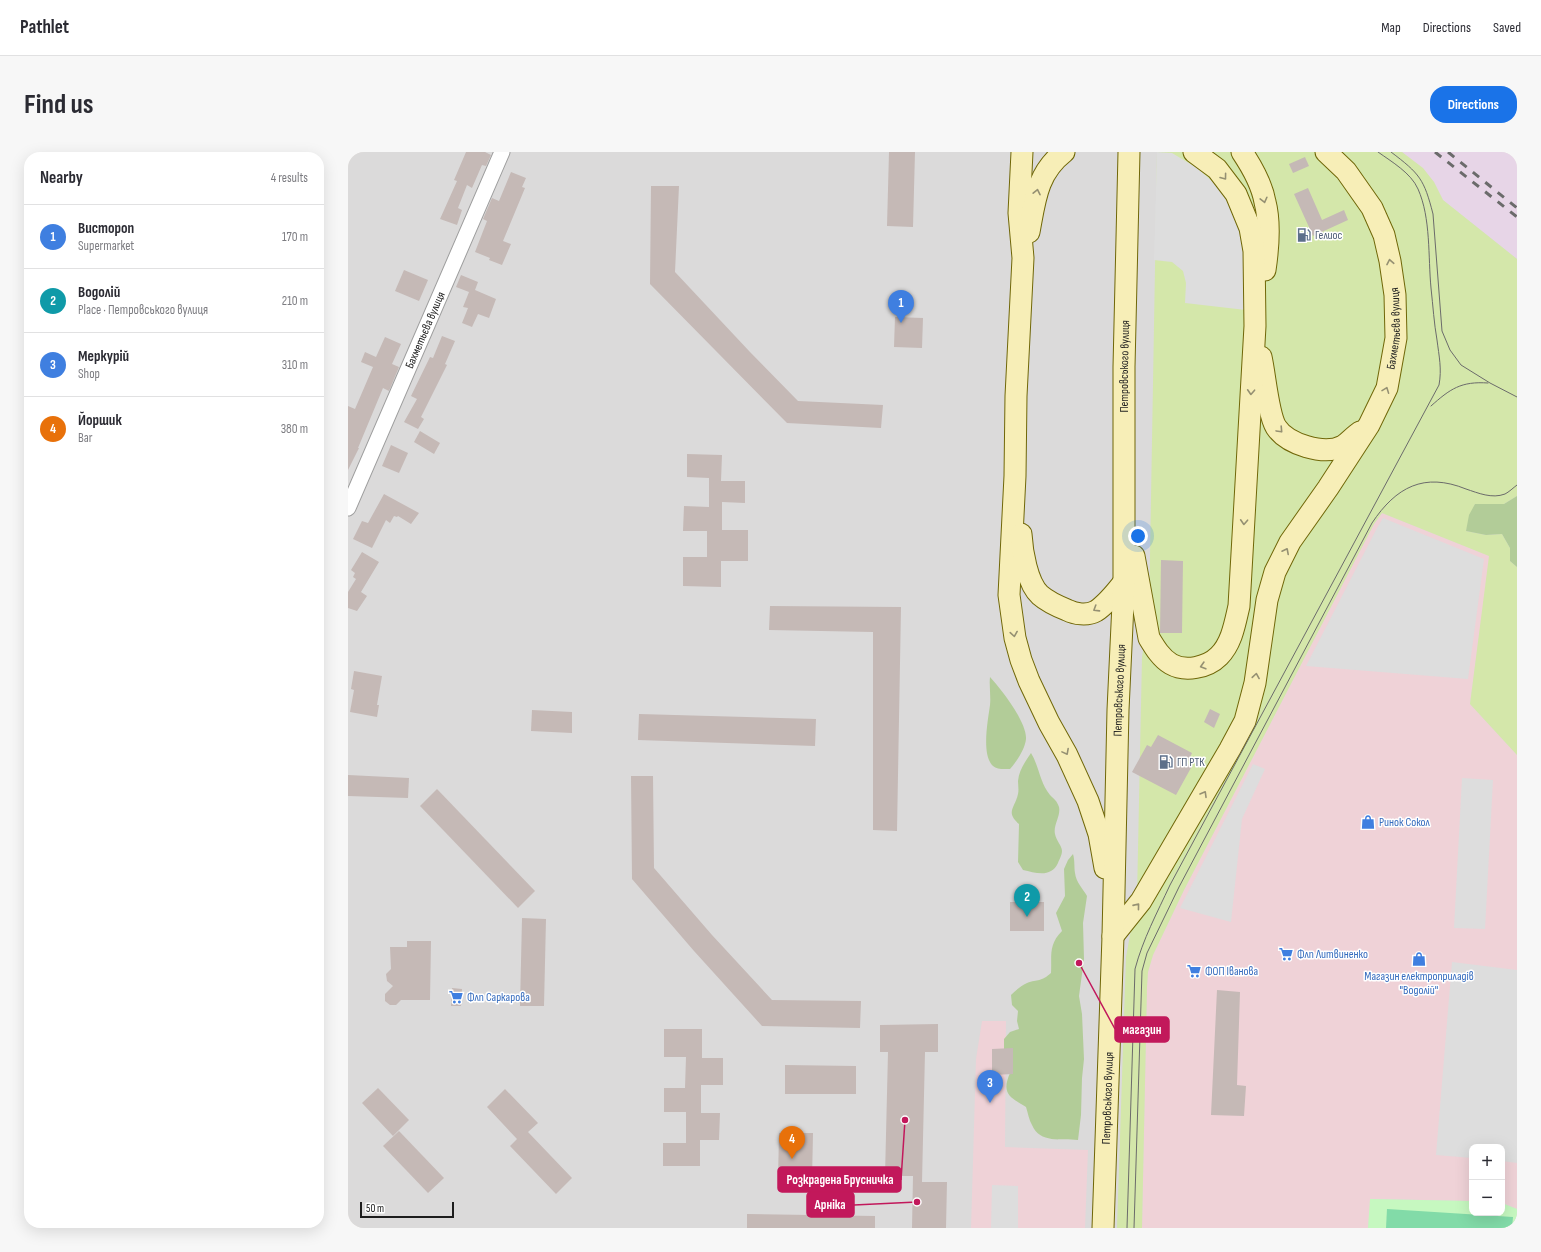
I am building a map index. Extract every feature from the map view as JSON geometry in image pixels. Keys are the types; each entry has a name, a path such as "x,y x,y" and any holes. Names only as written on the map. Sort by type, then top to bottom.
{"main road":[{"path":"1022,152 1019,213 1023,258 1016,396 1015,476 1009,595 1015,638 1029,682 1067,755 1088,801 1097,828 1106,872 1113,936"},
{"path":"1023,258 1038,185 1055,159 1064,152"},
{"name":"Петровського вулиця","path":"1103,1228 1113,936 1118,710 1124,582 1124,367 1129,152"},
{"path":"1124,494 1149,638 1155,650 1172,664 1188,668 1200,667 1210,663 1219,656 1226,647 1233,633 1239,606 1255,326 1254,251 1250,228 1236,194 1217,169 1194,152"},
{"path":"1242,152 1260,186 1266,203 1267,255 1263,288 1255,326 1271,413 1276,427 1286,436 1312,448 1328,450 1343,446 1369,425"},
{"name":"Бахметьєва вулиця","path":"1113,936 1141,901 1245,721 1255,683 1267,600 1275,572 1290,542 1328,488 1369,425 1387,388 1396,338 1395,295 1390,261 1384,235 1372,208 1346,171 1326,152"},
{"path":"1015,476 1023,550 1030,578 1039,594 1052,604 1071,613 1082,615 1095,612 1124,582"}],"street":[{"name":"Бахметьєва вулиця","path":"348,508 502,152"}],"shaded area":[{"path":"348,152 1408,152 1517,245 1517,1228 348,1228"},
{"path":"1157,152 1172,153 1197,168 1214,183 1231,204 1244,242 1246,310 1185,303 1186,283 1183,271 1172,262 1154,260"},
{"path":"1402,152 1517,152 1517,259 1443,200 1434,182"},
{"name":"Ринок Сокол","path":"1382,513 1490,556 1470,704 1517,755 1517,1209 1505,1204 1505,1144 1469,1144 1469,1201 1371,1199 1368,1228 1142,1228 1147,987 1148,972 1153,955 1184,890 1374,524"},
{"path":"1383,518 1484,559 1468,679 1306,666"},
{"path":"1253,764 1265,769 1242,819 1231,922 1180,908"},
{"path":"1462,778 1493,780 1485,929 1454,928"},
{"path":"1452,962 1517,970 1517,1163 1505,1161 1505,1144 1469,1144 1469,1158 1436,1155"},
{"path":"982,1021 1006,1021 1005,1147 1088,1150 1085,1228 971,1228 976,1059"},
{"path":"992,1185 1018,1186 1018,1228 991,1228"}],"green space":[{"path":"1157,152 1402,152 1423,168 1434,182 1443,200 1517,259 1517,496 1504,504 1475,504 1466,531 1486,535 1502,534 1510,548 1510,561 1517,567 1517,755 1470,704 1489,556 1382,513 1374,524 1184,890 1153,955 1148,972 1147,987 1142,1228 1117,1228 1126,957 1137,897 1142,657 1149,614"},
{"path":"1517,496 1517,567 1510,561 1510,548 1502,534 1486,535 1466,531 1469,515 1475,504 1504,504"},
{"path":"990,677 1018,715 1025,732 1026,739 1024,747 1018,759 1010,769 1001,769 993,766 989,761 987,754 986,737 990,702"},
{"path":"1031,753 1044,785 1059,807 1055,831 1062,849 1062,854 1055,868 1047,873 1023,870 1018,862 1019,824 1013,816 1012,810 1017,799 1020,773"},
{"path":"1073,854 1078,882 1087,896 1083,923 1084,959 1079,996 1082,1014 1084,1059 1078,1140 1046,1138 1036,1131 1030,1121 1026,1107 1015,1100 1007,1090 1007,1080 1010,1073 1004,1057 1004,1039 1010,1032 1019,1029 1017,1021 1018,1011 1012,1005 1011,995 1025,984 1042,979 1051,973 1051,956 1053,946 1062,931 1056,913 1065,896 1064,869 1068,860"},
{"path":"1370,1199 1469,1201 1469,1216 1505,1216 1505,1204 1517,1209 1517,1228 1368,1228"},
{"path":"1387,1209 1469,1214 1469,1216 1513,1217 1512,1228 1386,1228"}],"building":[{"path":"466,152 485,152 491,155 486,166 482,165 472,188 467,185 458,208 462,210 457,225 440,219 457,181 454,180"},
{"path":"889,152 915,152 913,227 887,226"},
{"path":"1305,157 1309,166 1293,173 1289,164"},
{"path":"511,172 526,178 522,187 525,188 503,241 511,244 502,265 475,252 487,221 483,219 492,198 499,201"},
{"path":"651,186 679,186 675,272 750,352 798,401 883,405 881,428 787,423 650,284"},
{"path":"1308,188 1322,220 1344,210 1348,220 1313,236 1294,194"},
{"path":"404,270 428,280 419,301 395,291"},
{"path":"461,275 478,282 475,290 496,299 489,318 478,314 472,327 462,323 468,308 463,307 469,292 456,287"},
{"path":"895,317 923,318 922,348 894,347"},
{"path":"442,336 455,341 445,364 447,365 421,417 424,419 418,429 404,422 417,399 411,396 430,357 433,358"},
{"path":"385,337 401,344 392,364 399,367 389,391 383,388 359,448 348,470 348,406 355,409 373,367 361,362 365,352 376,357"},
{"path":"420,431 440,443 434,454 414,442"},
{"path":"391,445 408,453 399,473 382,466"},
{"path":"687,454 722,455 721,481 745,481 745,503 722,502 722,530 748,530 748,561 721,561 721,587 683,586 683,557 707,557 707,531 683,531 684,506 709,507 709,478 687,477"},
{"path":"384,494 419,513 411,524 398,516 394,516 390,523 386,520 372,548 353,539 362,521 368,523"},
{"path":"362,552 379,562 361,592 367,596 357,611 348,608 348,592 356,579 353,577 355,573 351,570"},
{"path":"1161,560 1183,561 1182,633 1160,633"},
{"path":"770,606 901,607 897,831 873,830 873,632 769,630"},
{"path":"354,671 382,676 377,705 379,705 377,717 350,712 354,690 351,689"},
{"path":"1210,709 1220,714 1214,728 1204,722"},
{"path":"532,710 572,712 572,733 531,731"},
{"path":"639,714 816,719 815,746 638,740"},
{"path":"1158,735 1192,753 1187,764 1192,766 1176,795 1132,772 1147,745 1151,747"},
{"path":"348,775 409,778 408,798 348,796"},
{"path":"631,776 653,776 654,868 712,935 772,1000 861,1001 860,1028 762,1026 694,951 632,879"},
{"path":"437,789 535,891 518,908 420,806"},
{"path":"1010,902 1044,902 1044,931 1010,931"},
{"path":"522,918 546,919 544,1006 520,1006"},
{"path":"407,941 431,941 430,1000 401,1000 396,1005 390,1005 385,1001 385,994 393,986 387,981 386,974 391,969 390,947 407,947"},
{"path":"452,988 462,989 461,1006 451,1006"},
{"path":"1217,990 1240,992 1237,1085 1246,1086 1244,1116 1211,1115"},
{"path":"938,1024 938,1052 925,1052 922,1182 947,1182 946,1228 912,1228 913,1176 885,1176 888,1052 880,1052 880,1025"},
{"path":"664,1029 702,1029 702,1058 723,1058 723,1085 701,1085 701,1113 720,1113 719,1140 700,1140 700,1166 663,1166 663,1143 686,1143 686,1112 664,1112 664,1088 685,1088 686,1057 664,1057"},
{"path":"1013,1048 1013,1074 992,1075 992,1049"},
{"path":"785,1065 856,1066 856,1094 785,1094"},
{"path":"378,1088 409,1120 393,1136 362,1103"},
{"path":"505,1089 538,1123 528,1132 572,1178 556,1194 510,1146 517,1139 487,1107"},
{"path":"399,1131 444,1178 428,1193 383,1146"},
{"path":"779,1133 813,1133 812,1180 778,1180"},
{"path":"747,1214 875,1216 875,1228 747,1228"}],"tram line":[{"path":"1127,1228 1135,969 1142,947 1170,885 1439,385 1440,362 1434,321 1427,225 1422,200 1418,189 1411,178 1401,168 1378,152"},
{"path":"1391,152 1409,166 1420,178 1430,202 1433,214 1442,331 1450,350 1461,365 1490,383 1517,397"},
{"path":"1431,406 1456,387 1470,383 1488,383"},
{"path":"1134,1228 1142,971 1147,953 1179,887 1372,523 1381,511 1401,492 1412,486 1424,483 1437,482 1451,484 1490,496 1505,494 1517,485"}],"railway":[{"path":"1435,152 1517,217"},
{"path":"1448,152 1517,208"}],"place":[{"name":"Гелиос","path":"1304,235"},
{"name":"Вистороп","path":"901,323"},
{"name":"ГП РТК","path":"1166,762"},
{"name":"Ринок Сокол","path":"1368,822"},
{"name":"Водолій","path":"1027,917"},
{"name":"Флп Литвиненко","path":"1286,954"},
{"name":"Магазин електроприладів \"Водолій\"","path":"1419,959"},
{"name":"магазин","path":"1079,963"},
{"name":"ФОП Іванова","path":"1194,971"},
{"name":"Флп Саркарова","path":"456,997"},
{"name":"Меркурій","path":"990,1103"},
{"name":"Розкрадена Брусничка","path":"905,1120"},
{"name":"Йоршик","path":"792,1159"},
{"name":"Арніка","path":"917,1202"}]}
